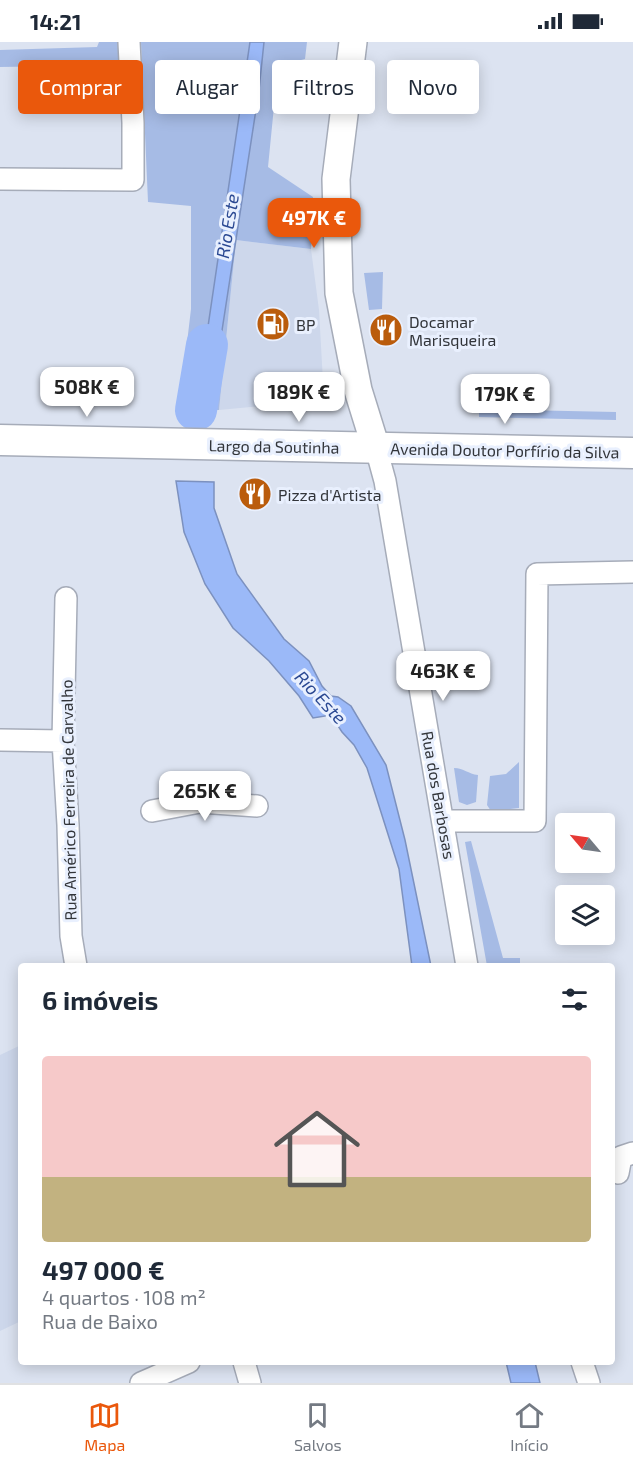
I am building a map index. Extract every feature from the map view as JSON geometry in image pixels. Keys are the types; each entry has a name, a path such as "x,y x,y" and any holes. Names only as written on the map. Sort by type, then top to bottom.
{"main road":[{"name":"Largo da Soutinha","path":"0,440 376,448"},
{"name":"Avenida Doutor Porfírio da Silva","path":"376,448 633,453"}],"street":[{"path":"0,179 133,180 129,42"},
{"path":"353,42 336,179 339,293 358,390 376,448"},
{"name":"Rua dos Barbosas","path":"376,448 385,482 467,963"},
{"path":"444,821 535,821 537,574 633,572"},
{"name":"Rua Américo Ferreira de Carvalho","path":"66,598 63,741 71,936 76,963"},
{"path":"0,740 63,741"},
{"path":"152,811 200,802 257,806"},
{"path":"141,1383 182,1365"},
{"path":"245,1365 250,1383"},
{"path":"583,1365 589,1383"}],"shaded area":[{"path":"99,42 118,42 118,60 18,60 18,67 0,67 0,50 97,47"},
{"path":"141,42 307,42 305,59 272,60 273,114 268,167 313,197 311,249 236,240 219,410 179,410 191,309 191,206 148,202"},
{"name":"BP","path":"236,240 311,249 319,310 324,400 219,410"},
{"path":"383,272 382,309 369,310 364,273"},
{"path":"479,409 616,412 616,420 479,417"},
{"path":"519,762 519,808 491,811 487,805 490,776 506,774"},
{"path":"454,768 478,775 476,802 467,805 459,802"},
{"path":"471,841 503,958 520,958 520,963 486,963 465,842"},
{"path":"18,1046 18,1322 0,1331 0,1055"}],"water":[{"path":"250,42 264,42 260,80 260,60 247,60"},
{"path":"239,114 255,114 211,402 197,401"},
{"name":"Rio Este","path":"176,481 214,482 214,508 237,574 284,639 309,661 322,686 331,696 338,697 351,706 386,765 405,840 430,963 412,963 399,869 367,768 354,745 331,715 313,718 299,696 269,661 233,628 205,584 184,532"},
{"path":"507,1365 536,1365 540,1383 511,1383"}],"waterway":[{"name":"Rio Este","path":"196,410 207,345"}],"place":[{"name":"BP","path":"273,324"},
{"name":"Docamar Marisqueira","path":"386,330"},
{"name":"Pizza d'Artista","path":"255,494"}]}
